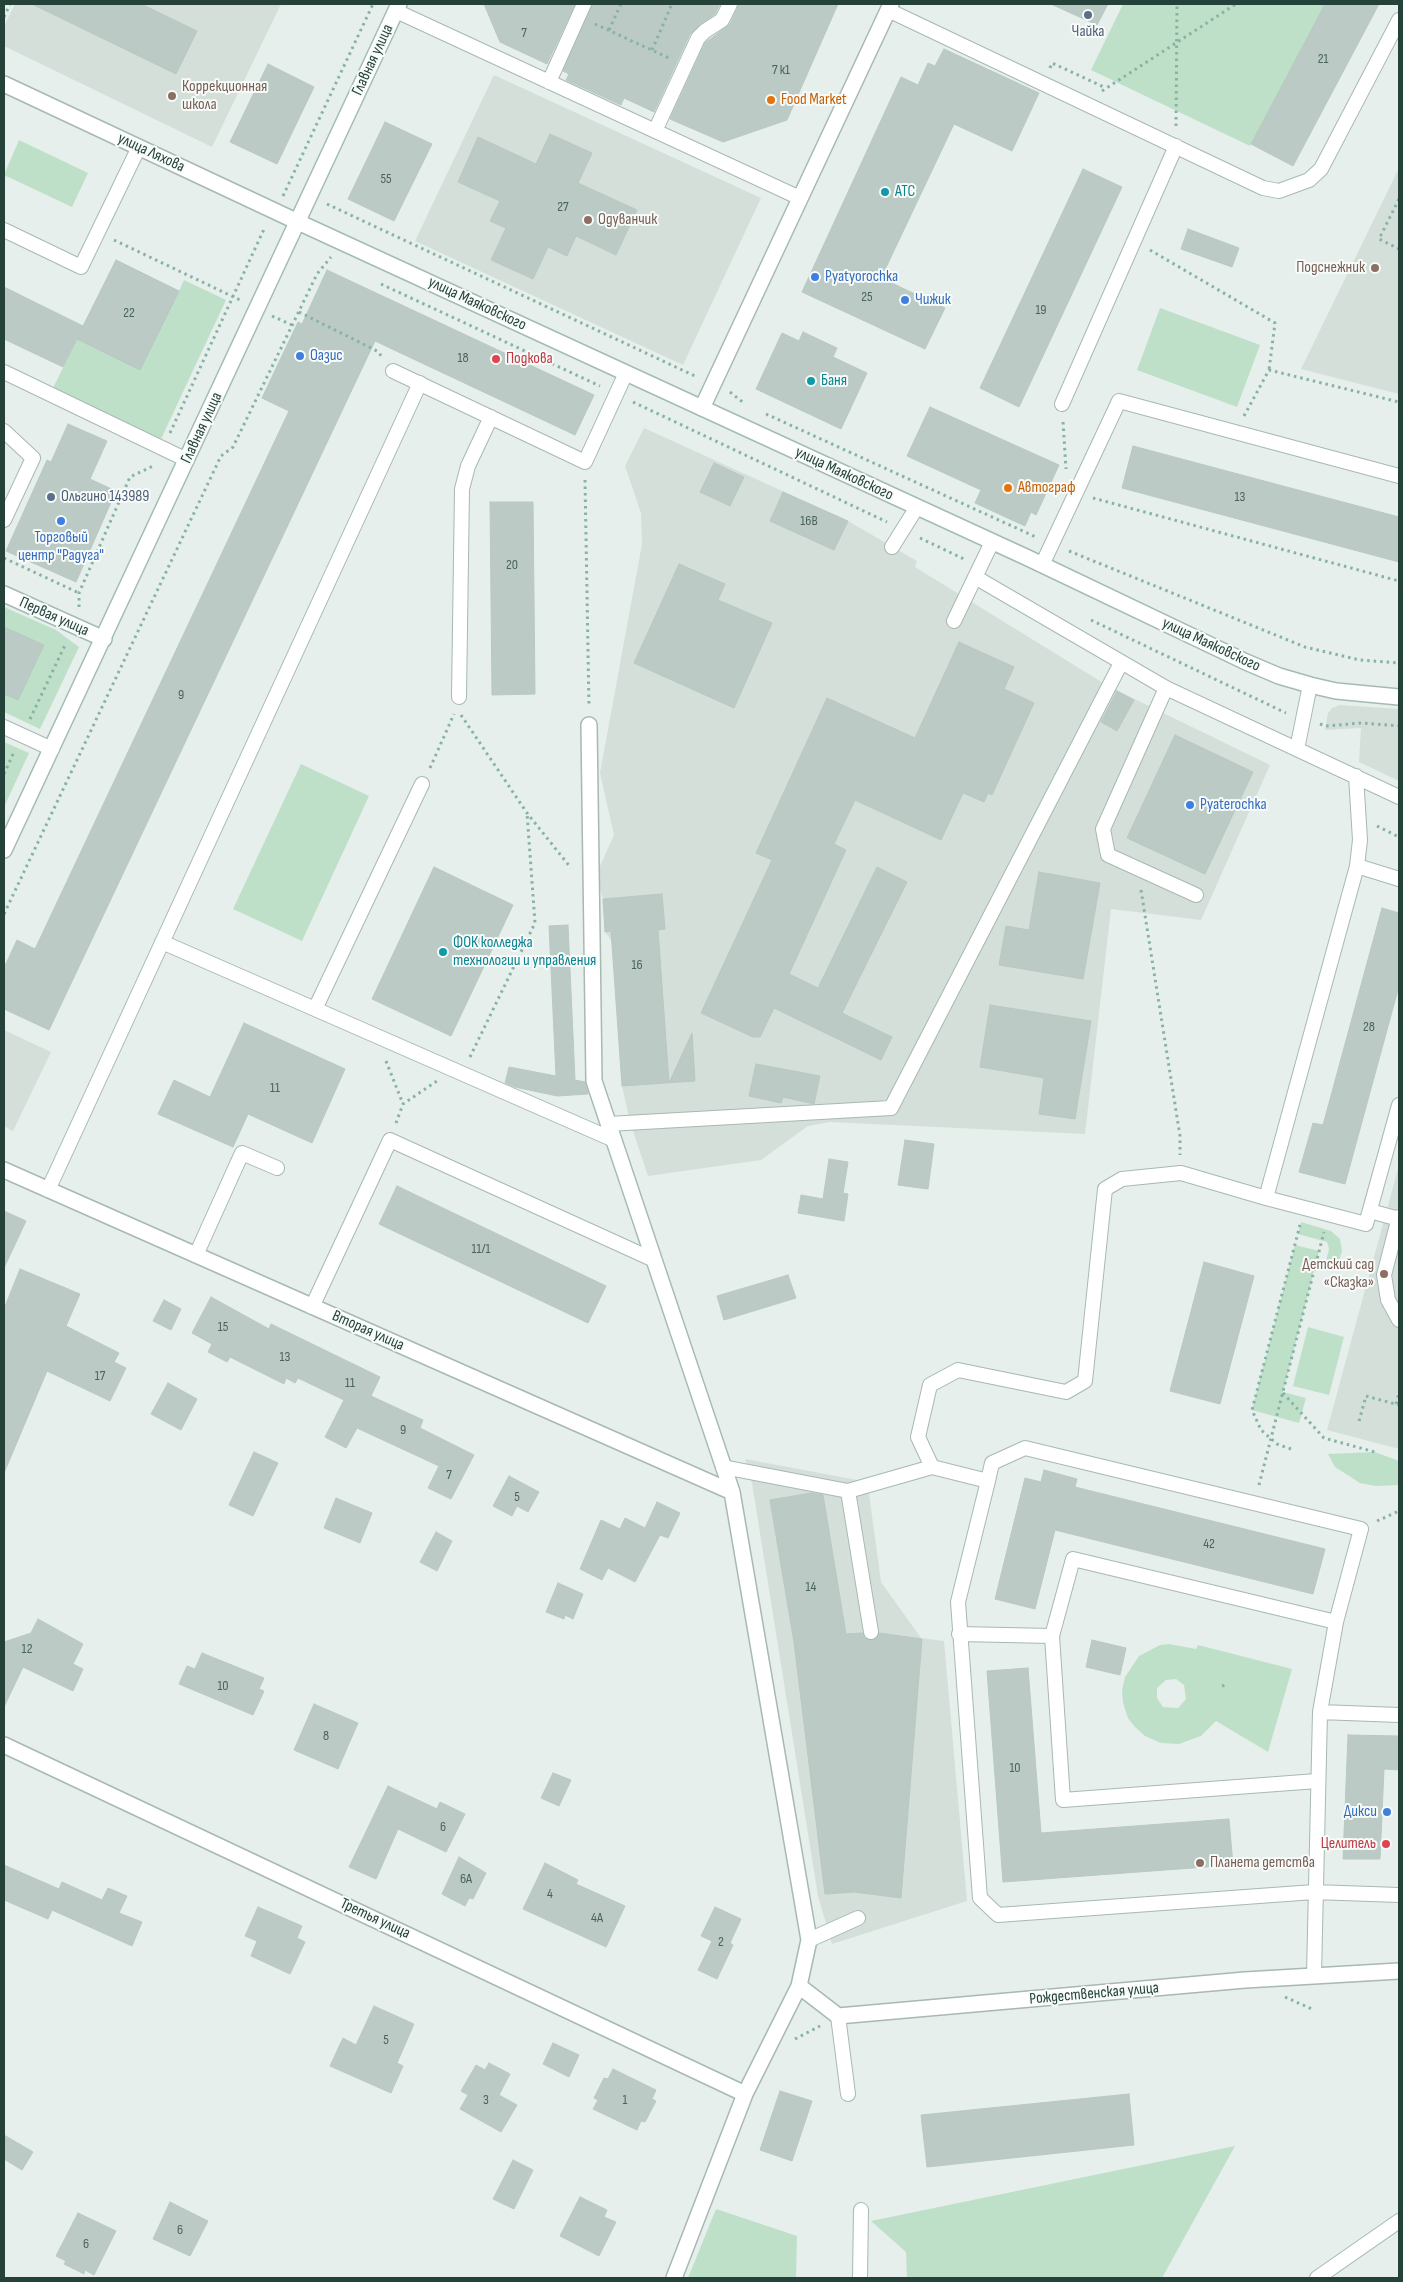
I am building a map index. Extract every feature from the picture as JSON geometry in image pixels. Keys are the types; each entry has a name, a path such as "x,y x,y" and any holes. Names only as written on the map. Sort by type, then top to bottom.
{"street":[{"name":"Главная улица","path":"4,850 397,7"},
{"path":"702,408 889,7"},
{"name":"улица Ляхова","path":"4,84 298,222"},
{"name":"улица Маяковского","path":"298,222 1042,565 1246,662 1279,676 1336,691 1399,697"},
{"name":"Первая улица","path":"4,594 104,639"},
{"path":"589,725 594,1082 732,1492 809,1940 798,1986 745,2094 674,2278"},
{"name":"Вторая улица","path":"4,1170 732,1492"},
{"name":"Третья улица","path":"4,1745 745,2094"},
{"name":"Рождественская улица","path":"838,2016 1314,1975 1399,1971"},
{"path":"798,1986 838,2016"}],"lane":[{"path":"655,131 701,34 722,20 730,4"},
{"path":"397,7 549,82 800,198"},
{"path":"889,7 1263,188 1279,191 1310,180 1321,169 1399,20"},
{"path":"549,82 582,10"},
{"path":"1062,404 1176,146"},
{"path":"4,230 81,267 139,147"},
{"path":"393,371 585,462 626,373"},
{"path":"4,372 187,460"},
{"path":"48,1190 420,383"},
{"path":"1042,565 1119,401 1399,476"},
{"path":"459,697 462,488 468,466 491,417"},
{"path":"4,431 33,458 4,520"},
{"path":"892,547 917,507"},
{"path":"954,621 992,542"},
{"path":"977,572 1121,663 1166,688 1399,797"},
{"path":"608,1124 891,1108 1121,663"},
{"path":"1297,749 1310,685"},
{"path":"1166,688 1103,829 1108,855 1196,895"},
{"path":"4,728 52,749"},
{"path":"1266,1198 1357,866 1360,840 1356,776"},
{"path":"315,1009 422,784"},
{"path":"1357,866 1399,879"},
{"path":"162,942 614,1140"},
{"path":"932,1467 918,1437 930,1384 958,1370 1066,1392 1086,1381 1105,1189 1122,1178 1181,1173 1266,1198 1366,1224 1399,1105"},
{"path":"312,1307 390,1140 654,1260"},
{"path":"196,1255 242,1153 277,1168"},
{"path":"1370,1211 1399,1218 1384,1275 1388,1300 1399,1320"},
{"path":"1314,1975 1314,1892 1320,1712 1336,1622 1361,1529 1025,1448 992,1463 958,1602 980,1898 998,1914 1314,1892 1399,1895"},
{"path":"723,1467 848,1491 932,1467 988,1481"},
{"path":"848,1491 871,1632"},
{"path":"1317,1781 1063,1800 1052,1636 1073,1559 1336,1622"},
{"path":"959,1634 1052,1636"},
{"path":"1320,1712 1399,1715"},
{"path":"809,1940 858,1918"},
{"path":"838,2016 848,2094"},
{"path":"860,2278 861,2210"},
{"path":"1317,2278 1399,2221"}],"path":[{"path":"4,17 10,4"},
{"path":"4,774 74,626 80,611 79,593 130,477 154,467 263,230 288,185 373,4"},
{"path":"608,30 621,4"},
{"path":"652,50 672,4"},
{"path":"1176,146 1177,4"},
{"path":"1085,103 1176,41 1236,4"},
{"path":"582,10 608,30 686,66"},
{"path":"288,185 350,216 730,392 752,407"},
{"path":"1399,199 1380,239 1399,249"},
{"path":"4,914 221,456 233,447 317,274 330,260 350,216"},
{"path":"263,230 289,241"},
{"path":"98,232 292,325"},
{"path":"1134,241 1275,323 1269,370 1235,432"},
{"path":"321,256 338,264"},
{"path":"374,281 902,530 977,572"},
{"path":"299,312 377,351 393,371"},
{"path":"1269,370 1399,402"},
{"path":"1062,404 1066,476"},
{"path":"761,411 1052,544 1305,648 1360,660 1399,663"},
{"path":"585,462 589,725"},
{"path":"1076,494 1399,581"},
{"path":"4,558 79,593"},
{"path":"1088,619 1276,710 1326,726 1362,723 1399,726"},
{"path":"422,784 457,708 528,813 592,894"},
{"path":"390,1140 403,1104 468,1061 535,923 528,813"},
{"path":"1137,868 1180,1136 1181,1173"},
{"path":"376,1036 403,1104"},
{"path":"1291,1450 1270,1440 1257,1425 1252,1410 1305,1208"},
{"path":"1254,1503 1329,1214"},
{"path":"1283,1392 1324,1438 1375,1452"},
{"path":"1359,1421 1366,1396 1398,1404 1399,1393"},
{"path":"1361,1529 1399,1511"},
{"path":"763,2056 838,2016"}],"shaded area":[{"name":"Коррекционная школа","path":"15,4 281,4 212,147 4,46 4,26"},
{"name":"Одуванчик","path":"494,75 761,198 683,365 415,241"},
{"name":"Подснежник","path":"1399,168 1399,394 1301,369"},
{"path":"644,428 848,521 917,561 915,567 1108,686 1270,765 1201,920 1111,909 1085,1134 830,1122 808,1126 761,1160 648,1176 630,1122 622,1086 612,941 605,932 603,899 596,875 614,835 600,773 642,544 641,513 625,466"},
{"path":"1340,705 1399,709 1399,781 1359,762 1361,728 1325,730 1328,713 1332,708"},
{"path":"4,1030 51,1052 13,1131 4,1126"},
{"name":"Детский сад «Сказка»","path":"1399,1165 1399,1449 1327,1430"},
{"path":"745,1459 857,1480 867,1479 881,1582 921,1638 944,1641 967,1901 832,1944 818,1896 752,1483"}],"green space":[{"path":"1123,4 1325,4 1250,146 1091,70"},
{"path":"19,140 88,173 72,207 4,175"},
{"path":"116,260 179,291 184,280 226,300 161,439 53,388"},
{"path":"1160,308 1260,345 1237,407 1137,370"},
{"path":"4,607 56,630 79,647 40,729 4,712"},
{"path":"4,742 29,753 4,807"},
{"path":"301,764 369,796 302,941 233,909"},
{"path":"1301,1222 1331,1231 1340,1239 1342,1251 1338,1264 1326,1261 1329,1249 1327,1242 1298,1234"},
{"path":"1295,1245 1319,1251 1283,1392 1306,1398 1299,1423 1252,1410"},
{"path":"1308,1327 1344,1337 1329,1395 1293,1386"},
{"path":"1375,1452 1399,1461 1399,1485 1376,1486 1360,1483 1335,1467 1328,1454"},
{"path":"1169,1644 1196,1649 1198,1645 1292,1669 1268,1752 1216,1721 1201,1736 1179,1744 1161,1743 1145,1736 1134,1726 1128,1718 1123,1703 1122,1690 1125,1677 1139,1656 1160,1645","holes":["1176,1679 1184,1685 1186,1699 1178,1708 1163,1707 1157,1698 1157,1688 1166,1680"]},
{"path":"1235,2146 1162,2278 907,2278 906,2252 871,2221"},
{"path":"716,2209 797,2236 796,2278 688,2278"}],"building":[{"path":"32,4 141,4 197,31 176,74"},
{"path":"484,4 575,4 547,64 500,42"},
{"path":"593,4 720,4 715,14 690,34 654,112 624,98 621,105 566,80 569,74 563,71"},
{"path":"739,4 838,4 787,120 723,142 670,119 705,43 730,24"},
{"name":"Чайка","path":"1051,4 1108,4 1097,25"},
{"path":"1325,4 1379,4 1293,166 1251,144"},
{"name":"АТС","path":"944,49 1039,93 1012,151 954,124 881,278 945,308 925,349 802,292 901,77 918,85 928,63 935,66"},
{"path":"268,64 314,87 277,164 230,142"},
{"path":"385,122 432,144 394,221 348,199"},
{"path":"550,134 592,153 578,183 637,210 616,255 576,236 567,256 548,247 533,279 491,260 506,228 490,221 500,201 458,182 478,137 536,164"},
{"path":"1083,169 1122,187 1019,407 980,388"},
{"path":"1188,229 1239,248 1232,267 1181,249"},
{"path":"116,260 179,291 140,370 77,339 63,367 4,339 4,287 83,326"},
{"path":"327,270 594,395 575,435 375,341 49,1030 4,1009 4,968 17,940 35,949 289,411 262,398 298,322 302,324"},
{"name":"Баня","path":"803,332 837,348 833,357 867,373 841,429 756,389 782,333 799,341"},
{"path":"930,407 1059,465 1036,515 1031,512 1025,526 975,503 981,490 907,456"},
{"name":"Торговый центр \"Радуга\"","path":"68,424 107,441 90,479 116,491 76,582 6,551 47,460 51,462"},
{"path":"1133,446 1399,517 1399,562 1122,488"},
{"path":"714,463 744,477 730,506 700,492"},
{"path":"783,492 848,521 834,550 770,521"},
{"path":"490,502 533,502 535,694 492,695"},
{"path":"679,564 725,584 718,600 772,623 734,708 634,663"},
{"path":"4,627 44,645 18,700 4,694"},
{"path":"959,642 1014,667 1004,689 1034,703 992,795 988,793 984,802 963,793 941,840 855,800 834,844 846,850 789,974 818,988 877,867 907,882 842,1013 892,1037 881,1060 774,1008 760,1037 753,1037 701,1013 772,860 756,853 827,698 915,738"},
{"path":"1117,691 1134,700 1117,731 1101,722"},
{"name":"Pyaterochka","path":"1175,735 1253,772 1205,874 1127,838"},
{"name":"ФОК колледжа технологии и управления","path":"434,867 513,905 451,1036 372,999"},
{"path":"1039,872 1100,883 1083,979 999,965 1006,926 1029,930"},
{"path":"662,894 665,929 658,930 669,1083 622,1086 611,931 605,932 603,899"},
{"path":"1382,908 1399,913 1399,986 1345,1184 1299,1172 1313,1123 1323,1125"},
{"path":"568,925 575,1080 585,1082 588,1094 557,1096 505,1083 509,1067 556,1076 549,926"},
{"path":"990,1005 1091,1021 1075,1119 1039,1114 1044,1078 980,1067"},
{"path":"244,1023 345,1069 312,1143 248,1114 233,1147 158,1114 174,1080 210,1097"},
{"path":"692,1033 695,1081 669,1083"},
{"path":"756,1064 820,1076 814,1104 783,1097 781,1103 749,1096"},
{"path":"905,1140 934,1144 928,1189 898,1185"},
{"path":"829,1159 848,1162 843,1193 848,1194 844,1221 798,1213 801,1195 823,1199"},
{"path":"397,1186 606,1286 588,1323 379,1224"},
{"path":"4,1211 26,1221 4,1268"},
{"path":"1204,1262 1254,1276 1220,1404 1170,1391"},
{"path":"20,1269 80,1294 66,1326 119,1353 114,1362 126,1368 110,1401 47,1371 4,1473 4,1309"},
{"path":"788,1275 796,1298 724,1320 717,1296"},
{"path":"211,1297 269,1329 271,1324 380,1377 371,1396 423,1420 420,1428 474,1455 451,1499 428,1488 439,1466 357,1428 346,1448 325,1437 344,1400 298,1378 295,1383 286,1378 284,1384 230,1357 227,1362 208,1352 212,1344 192,1333"},
{"path":"164,1300 181,1309 171,1330 153,1321"},
{"path":"168,1383 197,1399 181,1430 151,1414"},
{"path":"254,1452 278,1463 253,1516 229,1505"},
{"path":"1044,1470 1077,1479 1075,1487 1325,1549 1313,1594 1055,1530 1035,1609 995,1599 1025,1478 1041,1482"},
{"path":"509,1476 539,1492 528,1512 517,1506 512,1516 493,1506"},
{"path":"811,1493 823,1495 846,1634 862,1633 865,1638 872,1641 877,1638 879,1633 922,1639 901,1898 854,1892 825,1894 794,1642 770,1500"},
{"path":"336,1498 372,1513 360,1543 324,1528"},
{"path":"657,1502 680,1513 668,1538 660,1535 635,1582 608,1568 602,1580 580,1569 601,1520 620,1529 625,1518 645,1528"},
{"path":"436,1532 452,1541 437,1571 420,1562"},
{"path":"558,1583 583,1594 573,1619 565,1615 564,1619 546,1612"},
{"path":"38,1619 83,1644 73,1664 83,1669 73,1691 23,1667 4,1707 4,1642 31,1633"},
{"path":"1092,1640 1126,1648 1120,1675 1086,1667"},
{"path":"202,1653 264,1678 259,1689 264,1691 253,1715 179,1684 187,1666 195,1669"},
{"path":"1028,1668 1041,1833 1229,1819 1233,1865 1003,1882 987,1671"},
{"path":"314,1704 358,1723 338,1769 294,1750"},
{"path":"1348,1735 1399,1736 1399,1770 1384,1769 1380,1859 1343,1859"},
{"path":"553,1773 571,1780 559,1806 541,1798"},
{"path":"388,1786 437,1809 440,1802 465,1814 446,1852 398,1829 376,1879 349,1867"},
{"path":"459,1857 486,1873 473,1899 469,1898 465,1906 442,1894"},
{"path":"545,1863 578,1880 576,1884 625,1906 606,1947 523,1909"},
{"path":"4,1865 59,1889 62,1882 102,1900 108,1888 127,1896 119,1913 142,1922 132,1946 52,1910 48,1919 4,1900"},
{"path":"258,1907 302,1926 297,1938 305,1942 290,1974 251,1956 257,1941 245,1936"},
{"path":"715,1907 741,1919 730,1943 733,1945 717,1979 698,1970 712,1941 701,1936"},
{"path":"374,2006 414,2024 397,2063 403,2066 391,2093 330,2066 343,2038 356,2045"},
{"path":"553,2043 579,2055 569,2077 543,2064"},
{"path":"489,2063 510,2074 499,2095 517,2105 501,2132 460,2109 468,2095 461,2091 476,2065 485,2070"},
{"path":"613,2069 656,2090 652,2099 656,2101 645,2122 641,2121 637,2130 593,2109 598,2100 594,2098 604,2078 608,2079"},
{"path":"780,2091 812,2101 792,2161 760,2150"},
{"path":"1129,2094 1134,2145 927,2167 921,2115"},
{"path":"4,2135 33,2152 22,2170 4,2159"},
{"path":"513,2160 533,2170 514,2209 493,2199"},
{"path":"580,2197 607,2210 604,2217 616,2222 599,2256 560,2236"},
{"path":"170,2202 208,2221 190,2256 153,2239"},
{"path":"78,2213 116,2231 94,2275 85,2270 84,2274 64,2264 66,2261 56,2256"}],"place":[{"name":"Чайка","path":"1088,15"},
{"name":"Коррекционная школа","path":"172,96"},
{"name":"Food Market","path":"771,100"},
{"name":"АТС","path":"885,192"},
{"name":"Одуванчик","path":"588,220"},
{"name":"Подснежник","path":"1375,268"},
{"name":"Pyatyorochka","path":"815,277"},
{"name":"Чижик","path":"905,300"},
{"name":"Оазис","path":"300,356"},
{"name":"Подкова","path":"496,359"},
{"name":"Баня","path":"811,381"},
{"name":"Автограф","path":"1008,488"},
{"name":"Ольгино 143989","path":"51,497"},
{"name":"Торговый центр \"Радуга\"","path":"61,521"},
{"name":"Pyaterochka","path":"1190,805"},
{"name":"ФОК колледжа технологии и управления","path":"443,952"},
{"name":"Детский сад «Сказка»","path":"1384,1274"},
{"name":"Дикси","path":"1387,1812"},
{"name":"Целитель","path":"1386,1844"},
{"name":"Планета детства","path":"1200,1863"}]}
